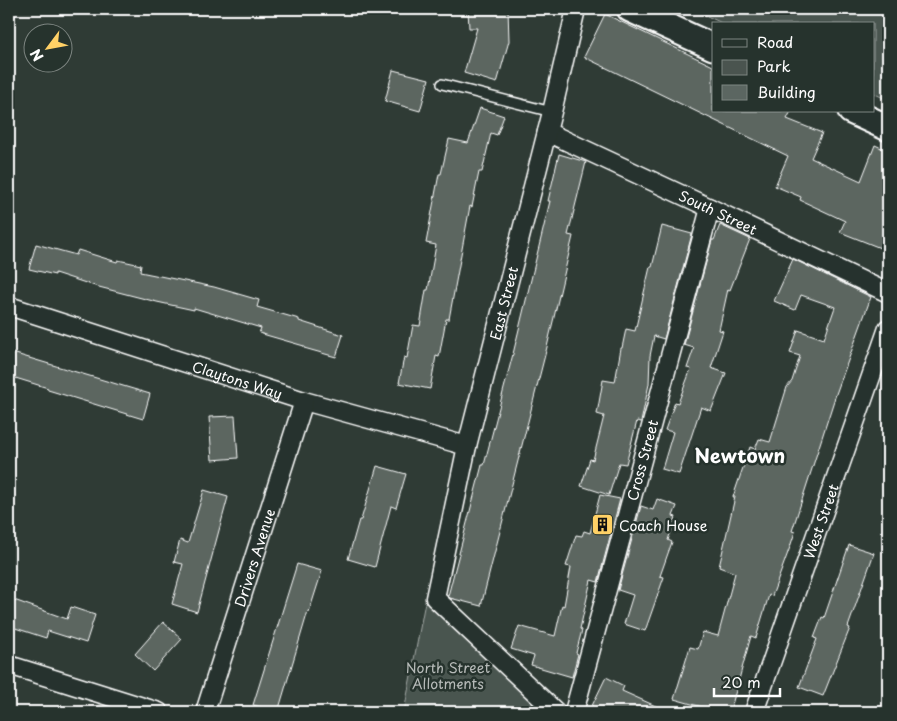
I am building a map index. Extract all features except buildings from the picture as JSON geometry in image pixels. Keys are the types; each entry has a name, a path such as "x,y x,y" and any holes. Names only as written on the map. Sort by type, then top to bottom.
{"main road":[{"path":"630,9 712,48"},
{"path":"853,112 888,128"}],"street":[{"name":"East Street","path":"556,712 435,598 467,446 552,112 576,9"},
{"name":"South Street","path":"547,132 888,293"},
{"name":"Cross Street","path":"574,712 710,208"},
{"name":"Claytons Way","path":"9,306 304,401 467,446"},
{"name":"West Street","path":"754,712 888,328"},
{"name":"Drivers Avenue","path":"205,712 304,401"},
{"path":"9,665 159,712"}],"lane":[{"path":"442,84 552,112"}],"green space":[{"path":"692,9 888,9 888,100 874,93 874,22 720,22"},
{"name":"North Street Allotments","path":"425,602 542,712 404,712"}],"place":[{"name":"Coach House","path":"603,525"}],"district":[{"name":"Newtown","path":"740,455"}]}
